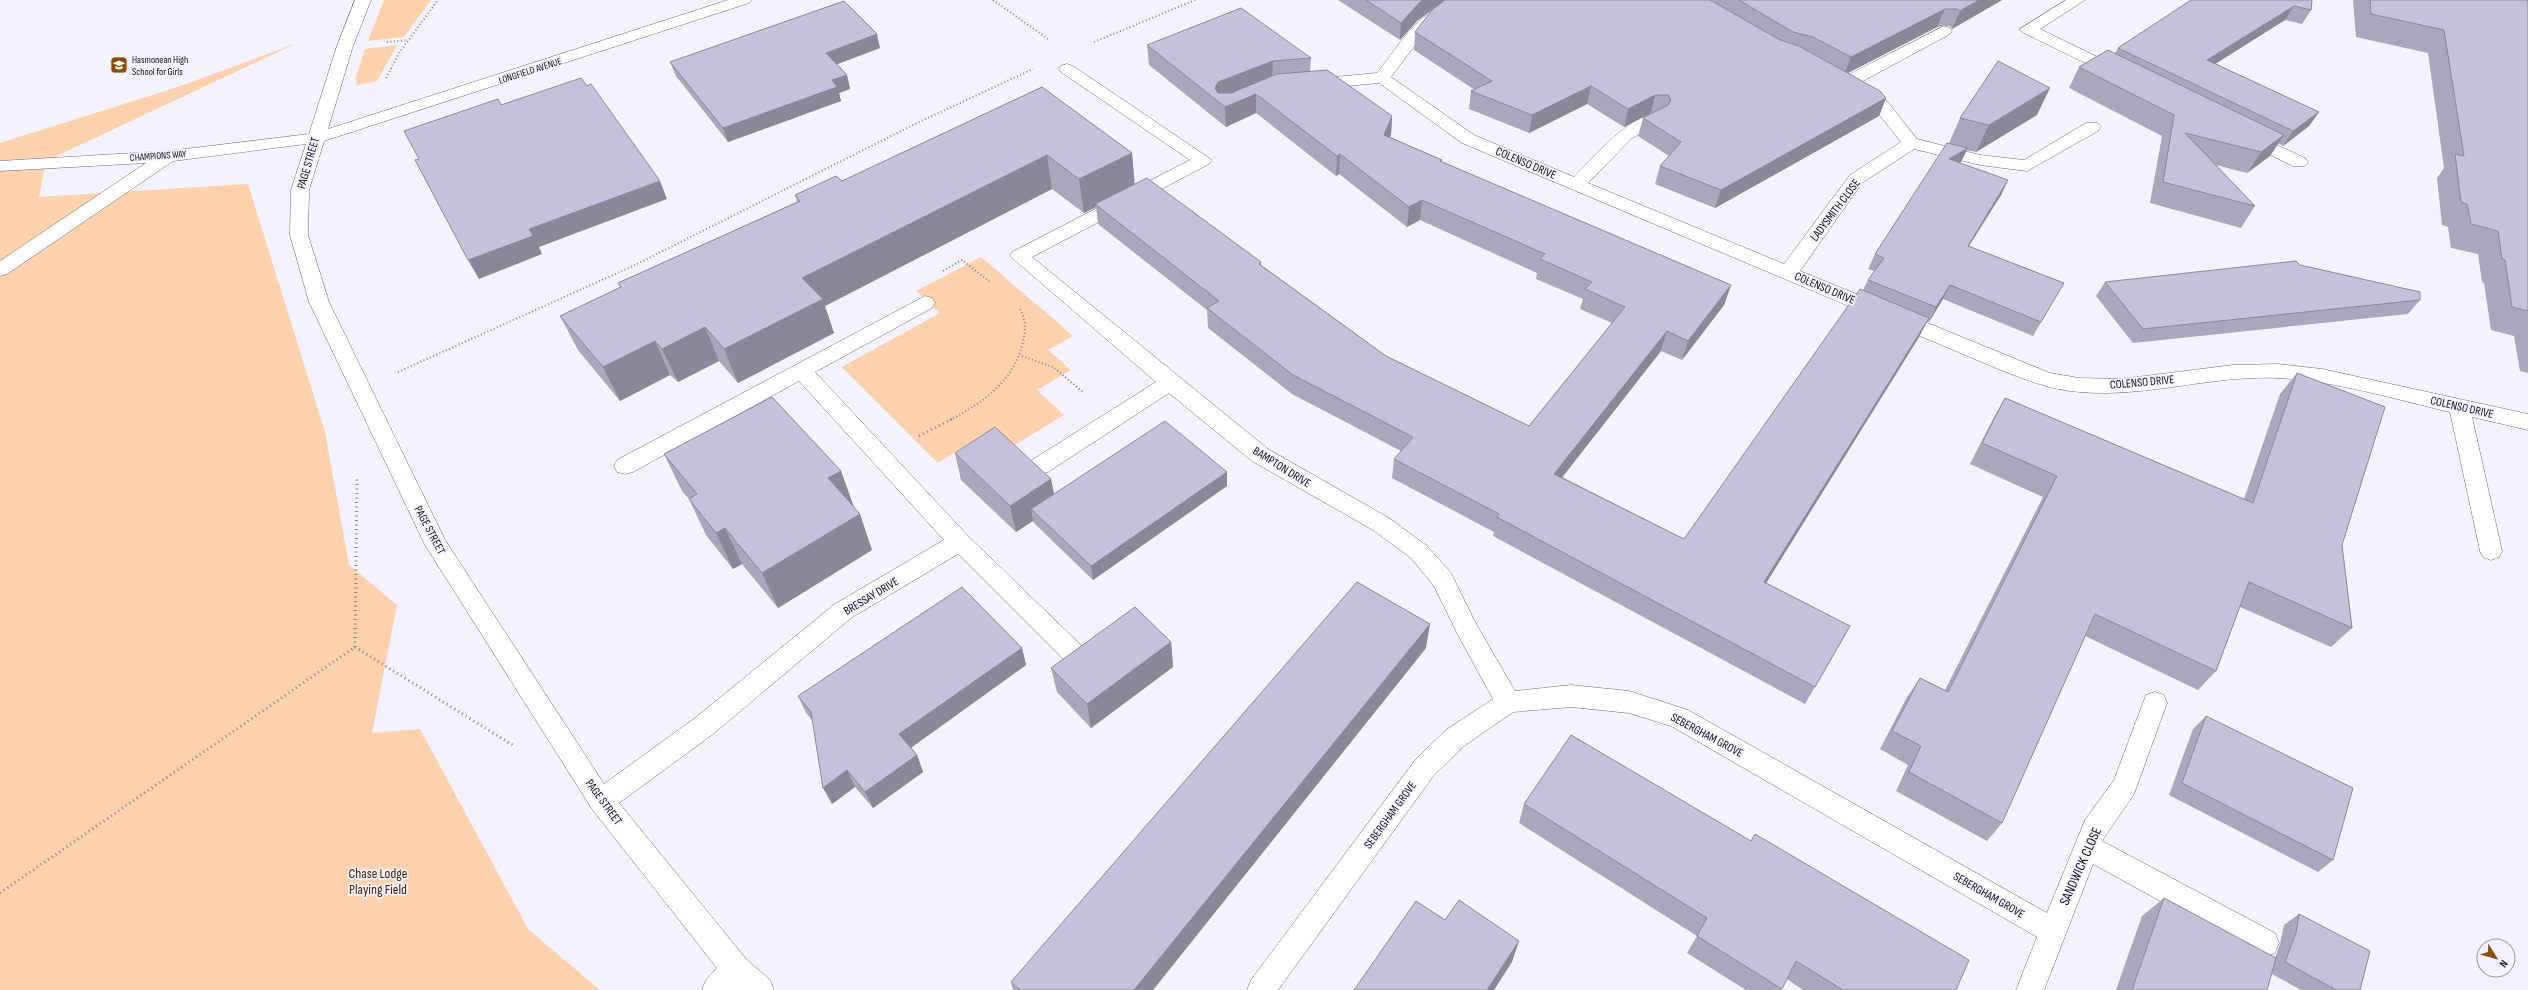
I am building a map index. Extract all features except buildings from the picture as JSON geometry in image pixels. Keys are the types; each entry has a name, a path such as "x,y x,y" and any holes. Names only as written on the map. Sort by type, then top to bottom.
{"street":[{"name":"PAGE STREET","path":"363,0 345,46 300,190 299,235 319,302 359,389 436,545 601,801 736,969 760,990"},
{"name":"LONGFIELD AVENUE","path":"316,138 370,122 744,0"},
{"path":"1296,85 1382,78 1423,24 1440,10 1464,0"},
{"path":"2077,0 2028,29 2135,81"},
{"path":"1844,84 1944,32"},
{"name":"BAMPTON DRIVE","path":"1067,69 1203,160 1019,256 1170,383 1260,455 1381,524 1419,552 1443,580 1466,628 1508,702"},
{"path":"1819,70 1880,104 1911,143 1980,160 2027,166 2092,127"},
{"name":"COLENSO DRIVE","path":"1382,78 1468,139 2047,380 2079,385 2122,386 2233,372 2278,371 2322,376 2528,422"},
{"path":"1577,184 1626,134 1656,118"},
{"path":"2235,130 2299,162"},
{"name":"CHAMPIONS WAY","path":"0,166 168,156 316,138"},
{"name":"LADYSMITH CLOSE","path":"1788,273 1856,179 1911,143"},
{"path":"0,270 168,156"},
{"path":"625,466 925,303"},
{"path":"801,370 960,542 1081,661"},
{"path":"1040,466 1170,383"},
{"path":"2459,406 2491,551"},
{"name":"BRESSAY DRIVE","path":"601,801 704,726 843,611 960,542"},
{"name":"SEBERGHAM GROVE","path":"1262,990 1425,767 1455,738 1508,702 1572,696 1628,702 1679,718 2052,931"},
{"name":"SANDWICK CLOSE","path":"2030,990 2052,931 2094,829 2125,786 2155,703"},
{"path":"2087,847 2265,943"},
{"path":"716,990 736,969"}],"path":[{"path":"370,122 385,79 399,53 438,0"},
{"path":"993,0 1049,40"},
{"path":"1089,44 1195,0"},
{"path":"359,389 633,266 915,124 1038,67"},
{"path":"1022,356 1053,367 1114,419"},
{"path":"355,647 358,475"},
{"path":"355,647 521,751"},
{"path":"0,893 355,647"}],"green space":[{"path":"384,0 431,0 404,37 368,41"},
{"name":"Chase Lodge Playing Field","path":"297,43 46,161 39,197 248,184 325,432 349,565 397,605 372,733 420,729 528,929 600,990 0,990 0,143 178,87"},
{"path":"397,45 377,81 357,85 356,77 365,49"},
{"path":"981,257 1073,336 1048,350 1071,370 1037,390 1064,415 995,457 976,439 938,463 842,367 940,313 916,291"}],"place":[{"name":"Hasmonean High School for Girls","path":"119,65"}]}
